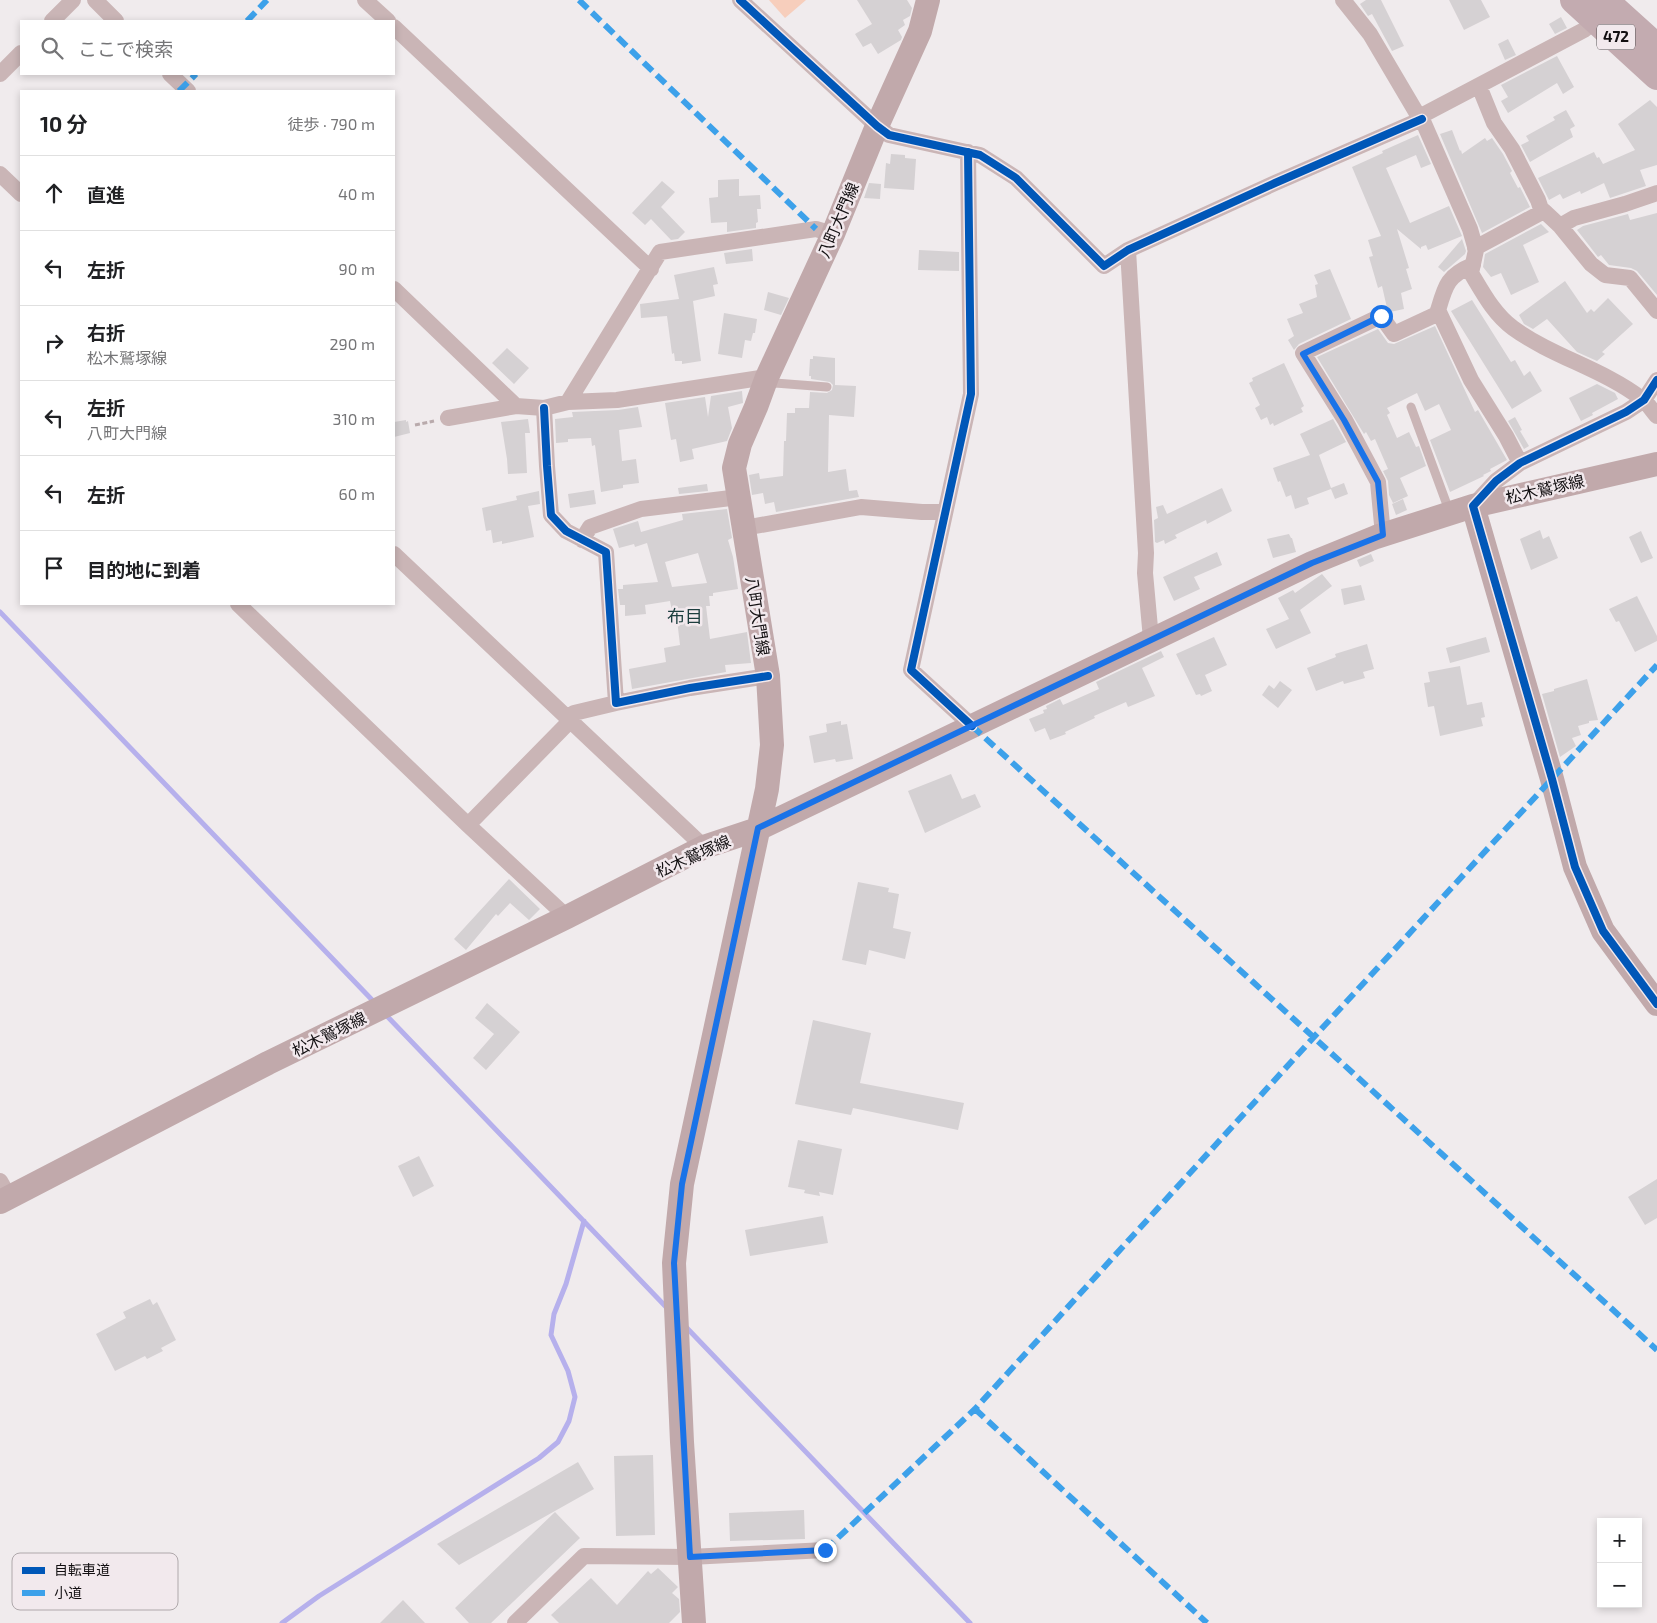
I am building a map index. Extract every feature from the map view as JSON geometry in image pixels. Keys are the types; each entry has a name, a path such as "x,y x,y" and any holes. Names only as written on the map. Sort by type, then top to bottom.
{"highway":[{"name":"472","path":"1574,0 1600,10 1657,48"},
{"name":"472","path":"1600,10 1657,76"}],"main road":[{"name":"八町大門線","path":"694,1623 674,1263 682,1184 767,789 772,745 768,676 734,468 740,444 765,382 833,234 877,126 920,31 928,0"},
{"name":"松木鷲塚線","path":"3,1194 568,917 704,847 758,828 1312,563 1383,535 1473,506 1657,464"},
{"path":"1473,506 1552,778 1575,867 1602,931 1657,1004"}],"street":[{"path":"53,20 73,0"},
{"path":"94,0 115,20"},
{"path":"365,0 387,20"},
{"path":"740,0 889,135 980,155 1016,178 1104,266 1128,250 1420,118 1584,30 1600,10"},
{"path":"1342,0 1370,34 1420,118 1470,229 1474,256 1471,273 1492,308 1513,328 1551,350 1594,370 1644,400 1657,416"},
{"path":"395,28 651,269"},
{"path":"0,74 20,54"},
{"path":"171,75 187,90"},
{"path":"1479,86 1494,123 1512,150 1538,200 1542,212"},
{"path":"968,152 971,394 911,670 972,726"},
{"path":"0,174 20,193"},
{"path":"1560,226 1574,218 1657,193"},
{"path":"1542,212 1544,211 1560,226 1591,264 1605,275 1630,278 1657,311"},
{"path":"1383,535 1378,482 1344,420 1303,354 1381,316 1394,334 1437,314 1446,284 1474,256 1542,212"},
{"path":"568,402 660,252 816,229 833,234"},
{"path":"1128,250 1150,639"},
{"path":"395,290 516,406"},
{"path":"1438,310 1471,380 1506,436 1520,463"},
{"path":"1473,506 1496,481 1520,463 1626,412 1644,400 1657,380"},
{"path":"448,418 516,406 544,408 568,402 617,400 765,382"},
{"path":"544,408 552,515 566,531 606,552 616,703"},
{"path":"582,540 590,527 641,509 739,497"},
{"path":"744,528 861,507 945,512"},
{"path":"395,555 704,847"},
{"path":"239,605 468,825 568,917"},
{"path":"468,825 574,713 690,688 768,676"},
{"path":"515,1623 584,1556 690,1557 825,1550"}],"lane":[{"path":"765,382 827,388"},
{"path":"1411,407 1450,513"}],"shaded area":[{"path":"769,0 806,0 785,18"}],"building":[{"path":"857,0 907,0 912,8 910,16 903,20 905,25 898,30 902,37 901,40 878,54 871,43 863,47 855,34 872,24"},
{"path":"1366,0 1381,0 1404,46 1392,51 1372,14 1368,16 1360,4"},
{"path":"1449,0 1481,0 1490,17 1464,30"},
{"path":"1561,17 1567,28 1555,34 1549,24"},
{"path":"1508,39 1516,55 1505,60 1498,44"},
{"path":"1557,56 1574,87 1563,94 1557,83 1508,113 1501,101 1508,97 1501,85"},
{"path":"1650,100 1657,107 1657,165 1640,170 1646,186 1610,198 1604,183 1581,194 1580,191 1563,199 1560,194 1549,200 1538,178 1594,152 1603,164 1635,150 1618,124"},
{"path":"1566,110 1575,126 1570,129 1573,137 1530,162 1521,145 1529,141 1526,136 1555,120 1553,117"},
{"path":"1452,130 1462,154 1485,138 1487,141 1492,138 1503,154 1512,171 1510,173 1518,188 1520,187 1530,207 1482,233 1440,134"},
{"path":"1418,135 1431,164 1421,168 1416,155 1386,168 1410,223 1449,206 1462,236 1428,250 1426,245 1421,247 1421,249 1397,229 1409,268 1406,269 1412,289 1401,293 1404,309 1390,312 1387,308 1382,286 1378,288 1369,257 1373,256 1368,240 1381,236 1352,167"},
{"path":"891,154 905,155 905,158 916,159 914,190 884,188 886,163 890,164"},
{"path":"739,179 739,196 760,195 761,209 757,209 758,222 756,223 756,228 727,232 727,222 711,223 709,198 718,197 718,180"},
{"path":"662,181 675,192 661,207 685,232 678,239 671,240 651,219 645,225 632,213"},
{"path":"869,183 881,184 880,199 864,198"},
{"path":"1657,213 1657,295 1637,271 1631,268 1609,265 1601,255 1598,257 1577,230 1583,226 1628,214 1630,220"},
{"path":"1541,224 1549,232 1523,245 1539,282 1511,295 1501,273 1491,277 1483,267 1485,254"},
{"path":"1462,239 1466,251 1465,254 1444,272 1438,267"},
{"path":"752,249 753,261 726,264 724,253"},
{"path":"919,250 959,252 959,271 918,270"},
{"path":"714,267 718,284 713,285 715,296 693,301 701,361 682,364 682,361 675,361 674,353 672,354 667,316 641,318 640,304 679,299 674,275"},
{"path":"1330,269 1351,319 1299,344 1294,350 1288,340 1294,336 1287,319 1303,313 1299,304 1317,297 1315,285 1318,284 1314,275"},
{"path":"1565,281 1587,313 1591,309 1594,312 1608,298 1633,324 1602,352 1605,354 1597,361 1577,352 1547,319 1533,329 1524,324 1519,315"},
{"path":"768,292 789,298 781,315 764,310"},
{"path":"1472,300 1511,362 1515,360 1524,376 1530,371 1542,391 1512,409 1451,311"},
{"path":"724,313 757,319 755,333 753,333 751,341 745,340 742,358 718,354"},
{"path":"1435,326 1475,412 1478,410 1507,460 1490,469 1491,471 1484,476 1450,492 1430,440 1451,430 1439,404 1425,411 1417,393 1387,408 1390,413 1387,415 1397,438 1409,432 1416,447 1419,446 1426,466 1400,478 1408,496 1393,503 1389,495 1388,481 1383,471 1388,469 1375,439 1371,441 1366,432 1364,434 1317,357 1378,329 1388,343 1394,344"},
{"path":"507,348 529,368 514,384 492,363"},
{"path":"813,356 835,358 835,385 856,386 854,417 829,415 828,472 846,469 849,491 857,490 859,497 776,512 774,502 765,504 763,493 752,495 749,475 759,473 760,479 783,476 787,413 795,413 795,408 809,408 810,392 827,393 832,390 833,385 830,382 811,379 811,376 809,376 810,359 813,359"},
{"path":"1284,363 1304,406 1301,408 1303,412 1274,426 1273,423 1270,425 1267,417 1261,420 1255,408 1260,405 1249,383 1253,381 1252,378"},
{"path":"1597,384 1615,393 1618,399 1581,421 1569,398"},
{"path":"742,391 743,403 728,407 732,428 727,441 692,449 694,459 680,462 676,439 671,440 665,403 705,397 708,417 711,396"},
{"path":"638,407 642,427 619,430 622,461 636,459 639,483 623,485 623,488 601,492 595,445 592,446 591,438 568,439 568,442 556,443 555,419 573,417 572,412"},
{"path":"1515,417 1522,430 1520,431 1529,446 1524,449 1508,421"},
{"path":"528,419 530,433 525,433 527,473 508,474 501,422"},
{"path":"1333,419 1346,442 1319,455 1331,488 1344,483 1348,494 1335,499 1331,489 1307,498 1309,504 1295,509 1291,495 1286,497 1273,468 1310,455 1300,434"},
{"path":"408,421 410,433 395,437 395,422"},
{"path":"707,484 708,491 679,494 678,488"},
{"path":"1222,488 1232,511 1207,524 1206,520 1175,535 1177,538 1165,544 1164,540 1155,542 1154,520 1158,518 1156,507 1163,505 1167,514"},
{"path":"594,490 596,504 570,508 568,494"},
{"path":"539,491 540,504 528,506 534,537 502,544 502,541 493,543 491,530 486,531 482,508 517,500 516,496"},
{"path":"1403,499 1407,510 1396,515 1392,504"},
{"path":"727,509 732,538 728,540 738,589 713,593 713,596 709,596 710,606 706,606 710,639 747,632 751,663 725,665 726,672 632,689 629,669 666,662 664,648 680,645 676,611 672,611 670,601 645,605 646,614 625,616 625,605 620,605 618,589 623,589 623,585 658,582 647,543 635,547 634,544 619,548 613,529 638,521 641,532 683,520 682,514","holes":["698,553 707,583 672,587 665,562"]},
{"path":"1540,530 1543,539 1549,536 1558,558 1531,570 1520,539"},
{"path":"1641,531 1653,558 1641,563 1629,537"},
{"path":"1289,534 1296,552 1273,558 1267,539"},
{"path":"1217,552 1222,565 1194,577 1200,589 1174,601 1163,577"},
{"path":"1371,554 1374,561 1360,567 1357,560"},
{"path":"1322,574 1332,586 1300,610 1311,633 1276,649 1266,629 1289,619 1278,598 1293,590 1295,593"},
{"path":"1361,585 1365,600 1344,605 1341,589"},
{"path":"1637,596 1657,636 1657,641 1635,652 1619,621 1616,622 1609,609"},
{"path":"1214,637 1227,665 1205,675 1212,691 1201,696 1200,694 1196,695 1176,654"},
{"path":"1486,637 1490,652 1450,663 1446,648"},
{"path":"1367,644 1374,669 1363,672 1365,678 1344,684 1343,681 1316,691 1307,668 1336,657 1335,654"},
{"path":"1161,651 1164,657 1142,668 1155,696 1128,707 1126,702 1094,716 1095,718 1065,732 1066,734 1050,740 1045,728 1035,732 1029,719 1044,713 1043,710 1047,709 1046,706 1060,699 1063,705 1099,689 1096,682"},
{"path":"1460,666 1467,705 1482,702 1485,717 1481,718 1483,726 1440,736 1434,706 1428,707 1424,683 1430,682 1428,672"},
{"path":"1587,679 1598,720 1589,721 1589,723 1578,726 1581,735 1572,738 1576,746 1560,757 1542,694"},
{"path":"1280,681 1292,690 1278,708 1262,695 1269,685 1274,689"},
{"path":"841,721 841,725 847,724 853,759 836,762 835,759 814,763 809,736 827,732 826,724"},
{"path":"951,774 962,799 975,794 981,807 925,833 908,791"},
{"path":"509,879 540,909 529,920 510,903 498,916 496,914 466,950 454,939"},
{"path":"858,882 889,888 888,892 899,894 893,928 911,932 905,959 869,950 866,965 842,960"},
{"path":"487,1003 520,1032 486,1070 473,1058 494,1034 475,1018"},
{"path":"813,1020 871,1033 860,1083 964,1103 958,1130 853,1108 851,1115 795,1104"},
{"path":"798,1140 842,1149 833,1195 819,1192 820,1196 804,1193 805,1190 788,1187"},
{"path":"419,1156 434,1186 413,1197 398,1166"},
{"path":"1657,1179 1657,1218 1645,1225 1628,1197"},
{"path":"823,1216 828,1243 750,1256 745,1230"},
{"path":"150,1299 153,1305 157,1302 176,1340 161,1348 163,1351 147,1359 145,1356 115,1371 96,1334 126,1318 123,1312"},
{"path":"653,1455 655,1535 616,1536 614,1456"},
{"path":"578,1462 594,1489 459,1565 437,1544"},
{"path":"804,1510 805,1539 730,1541 729,1513"},
{"path":"555,1512 580,1538 491,1623 469,1623 455,1608"},
{"path":"658,1568 678,1587 672,1593 679,1599 680,1612 669,1623 559,1623 551,1615 591,1578 617,1605 648,1571 651,1574"},
{"path":"403,1600 425,1623 380,1623"}],"waterway":[{"path":"0,612 376,1004"},
{"path":"385,1014 668,1309"},
{"path":"282,1623 319,1596 539,1458 558,1442 569,1421 575,1397 568,1371 551,1335 554,1314 566,1284 584,1221"},
{"path":"685,1326 970,1623"}],"marked path":[{"path":"248,20 267,0"},
{"path":"579,0 816,229"},
{"path":"180,90 195,75"},
{"path":"825,1550 975,1409 1313,1038 1657,665"},
{"path":"972,726 1657,1350"},
{"path":"975,1409 1207,1623"}],"cycle path":[{"path":"740,0 889,135 980,155 1016,178 1104,266 1128,250 1422,119"},
{"path":"968,152 971,394 911,670 972,726"},
{"path":"1657,380 1644,400 1626,412 1520,463 1496,481 1473,506 1552,779 1575,867 1603,931 1657,1004"},
{"path":"544,408 551,515 566,531 606,552 616,703 690,688 768,676"}],"district":[{"name":"布目","path":"685,617"}],"route":[{"path":"825,1550 690,1557 682,1442 674,1263 682,1184 758,828 1312,563 1383,535 1378,482 1344,420 1303,354 1381,316"}]}
